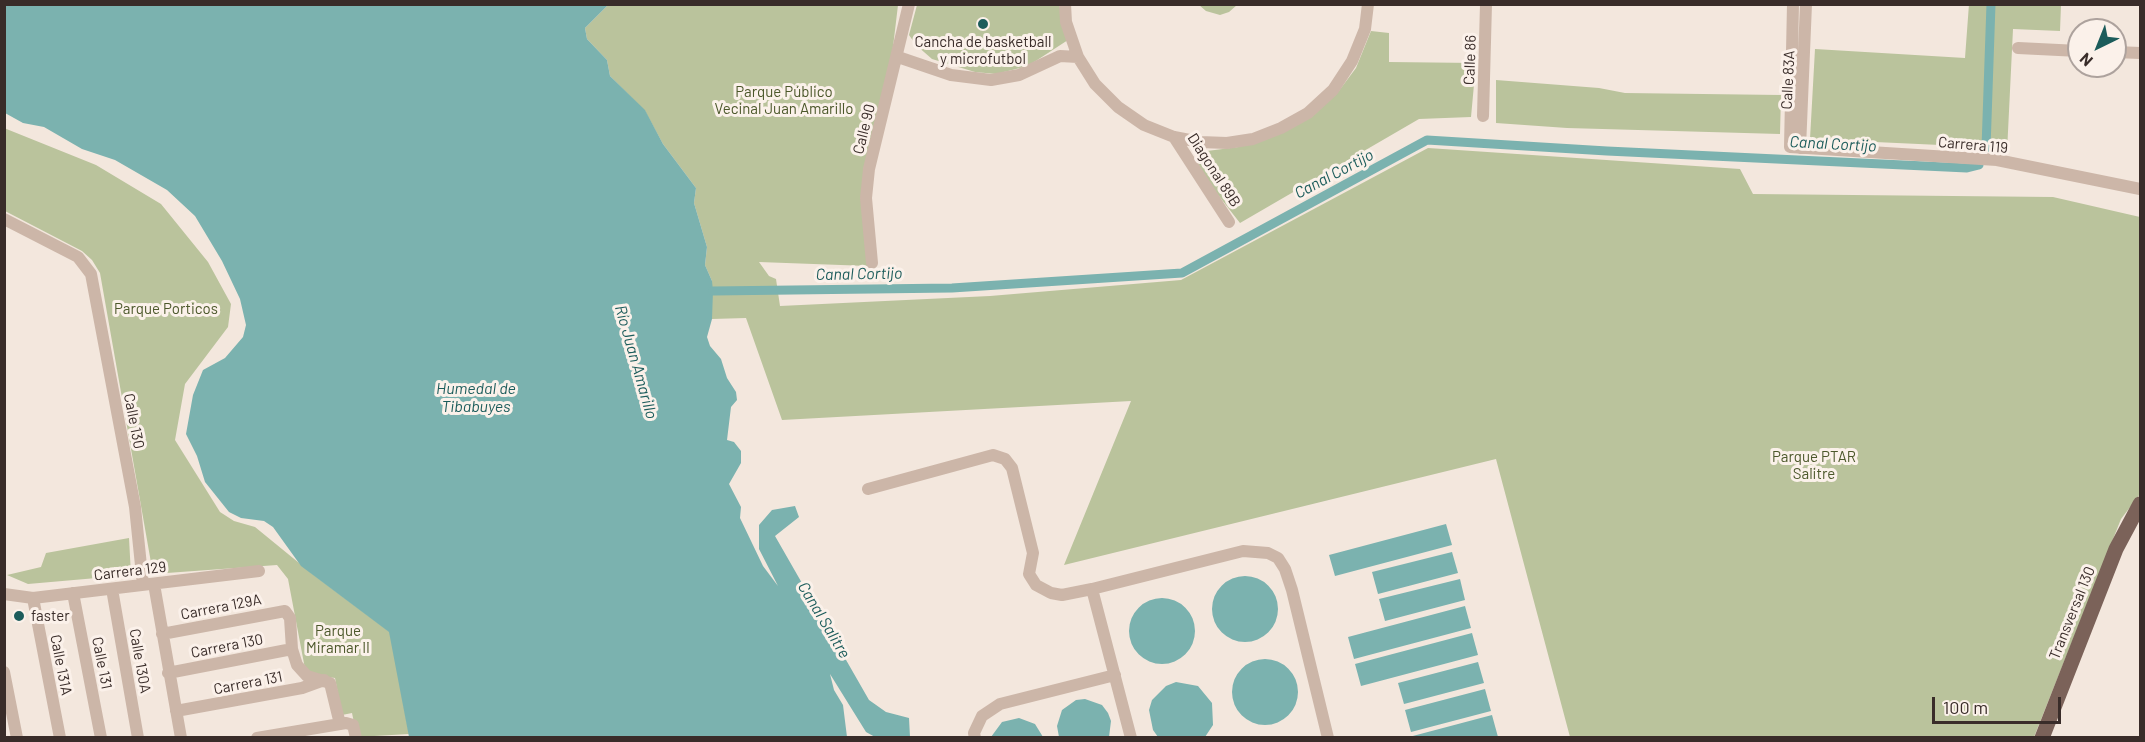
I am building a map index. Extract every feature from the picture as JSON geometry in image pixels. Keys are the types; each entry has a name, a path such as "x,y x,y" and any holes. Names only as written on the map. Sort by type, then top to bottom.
{"main road":[{"name":"Transversal 130","path":"2042,738 2116,549 2140,504"}],"street":[{"name":"Calle 90","path":"872,263 866,198 869,169 909,4"},
{"name":"Diagonal 89B","path":"1065,4 1066,22 1078,57 1095,84 1118,107 1144,125 1174,137 1229,222"},
{"path":"1174,137 1200,142 1227,143 1253,139 1281,128 1308,113 1333,90 1352,61 1365,29 1368,4"},
{"name":"Calle 86","path":"1483,116 1486,4"},
{"name":"Calle 83A","path":"1793,4 1789,135 1790,147 1800,148 1806,4"},
{"path":"2018,48 2067,50"},
{"path":"898,57 951,75 991,80 1019,75 1060,56 1078,57"},
{"name":"Carrera 119","path":"1800,148 1997,160 2140,189"},
{"name":"Calle 130","path":"4,219 78,256 91,274 148,585 162,634 181,738"},
{"path":"868,489 993,455 1005,459 1012,468 1033,553 1029,569 1031,578 1036,585 1051,593 1062,595 1243,551 1268,553 1278,558 1285,569 1292,590 1328,738"},
{"name":"Carrera 129","path":"4,594 33,598 259,571"},
{"name":"Calle 130A","path":"112,589 138,738"},
{"path":"1092,589 1131,738"},
{"name":"Calle 131","path":"73,593 101,738"},
{"name":"Calle 131A","path":"33,598 60,738"},
{"name":"Carrera 129A","path":"162,634 285,611 292,626 292,649"},
{"path":"292,649 302,673 324,680 333,688 340,724"},
{"name":"Carrera 130","path":"168,673 292,649"},
{"path":"4,672 17,738"},
{"path":"975,738 974,733 982,716 1000,704 1115,675"},
{"name":"Carrera 131","path":"176,711 302,688 324,680"},
{"path":"257,738 310,733 340,724 353,725 356,738"}],"green space":[{"path":"1059,4 1068,40 1028,66 996,74 975,72 932,59 916,45 909,35 917,5"},
{"path":"1969,4 2061,5 2060,31 2013,29 2007,152 1962,146 1810,139 1815,49 1965,58"},
{"name":"Parque PTAR Salitre","path":"608,5 898,5 893,47 874,133 868,266 759,262 769,276 776,279 780,306 990,296 1181,280 1428,148 1740,169 1753,194 2053,197 2140,217 2140,494 2121,519 2034,737 1570,737 1496,459 1064,565 1131,401 782,420 746,318 712,319 712,281 705,265 707,247 694,203 696,188 663,144 645,111 610,76 607,60 587,39 585,28"},
{"path":"1199,5 1237,5 1229,12 1220,15 1206,11"},
{"path":"1371,31 1389,33 1389,62 1476,63 1471,117 1419,119 1240,223 1211,186 1197,162 1200,156 1207,151 1238,147 1317,112 1338,92 1356,68"},
{"path":"1496,80 1599,88 1625,93 1781,95 1780,134 1567,128 1496,123"},
{"name":"Parque Porticos","path":"4,128 96,165 161,204 208,262 231,304 228,327 185,384 175,440 220,512 234,521 255,527 315,576 390,632 409,734 357,737 352,713 342,715 335,678 306,674 288,579 277,565 153,574 100,273 92,260 82,251 5,211"},
{"path":"129,538 131,575 28,584 7,575 41,567 46,553"}],"water":[{"name":"Humedal de Tibabuyes","path":"5,4 608,5 585,28 587,39 607,60 610,76 645,110 663,144 696,188 694,203 707,247 705,265 712,281 713,291 712,319 707,337 710,346 721,359 727,378 736,392 737,400 731,407 727,440 734,442 741,451 741,463 729,484 741,507 740,518 763,566 778,586 759,549 759,525 772,510 795,506 799,517 775,536 869,700 886,712 909,718 910,737 875,737 866,732 830,674 834,690 843,705 847,737 409,737 389,632 301,566 273,527 264,521 241,518 229,512 205,482 197,456 186,434 193,395 203,370 225,358 243,337 246,325 240,299 222,261 195,216 167,190 115,160 82,149 44,127 23,123 5,113"},
{"path":"1446,524 1452,545 1335,576 1329,555"},
{"path":"1452,552 1458,573 1378,594 1372,572"},
{"path":"1245,576 1257,579 1268,586 1275,597 1278,609 1275,621 1268,632 1257,639 1245,642 1233,639 1222,632 1215,621 1212,609 1215,597 1222,586 1233,579"},
{"path":"1460,579 1465,600 1385,621 1379,599"},
{"path":"1162,598 1174,601 1185,608 1192,619 1195,631 1192,643 1185,654 1174,661 1162,664 1150,661 1139,654 1132,643 1129,631 1132,619 1139,608 1150,601"},
{"path":"1465,606 1471,628 1354,659 1348,637"},
{"path":"1472,633 1478,655 1361,686 1355,664"},
{"path":"1265,659 1277,662 1288,669 1295,680 1298,692 1295,704 1288,715 1277,722 1265,725 1253,722 1242,715 1235,704 1232,692 1235,680 1242,669 1253,662"},
{"path":"1478,662 1484,683 1404,704 1398,683"},
{"path":"1176,682 1198,686 1212,703 1213,725 1205,737 1158,737 1153,730 1149,710 1152,700 1166,686"},
{"path":"1485,689 1491,711 1411,732 1405,710"},
{"path":"1085,699 1102,705 1108,713 1111,721 1109,737 1059,737 1057,726 1062,710 1076,700"},
{"path":"1492,715 1498,737 1409,737"},
{"path":"1019,718 1035,724 1043,737 991,737 1002,722"}],"waterway":[{"name":"Canal Cortijo","path":"1986,148 1991,4"},
{"name":"Canal Cortijo","path":"713,291 952,288 1182,273 1427,140 1967,168 1979,165"}],"place":[{"name":"Cancha de basketball y microfutbol","path":"983,24"},
{"name":"faster","path":"19,616"}],"park label":[{"name":"Parque Público Vecinal Juan Amarillo","path":"784,100"},
{"name":"Parque Miramar II","path":"338,640"}],"water label":[{"name":"Río Juan Amarillo","path":"636,362"},
{"name":"Canal Salitre","path":"824,620"}]}
